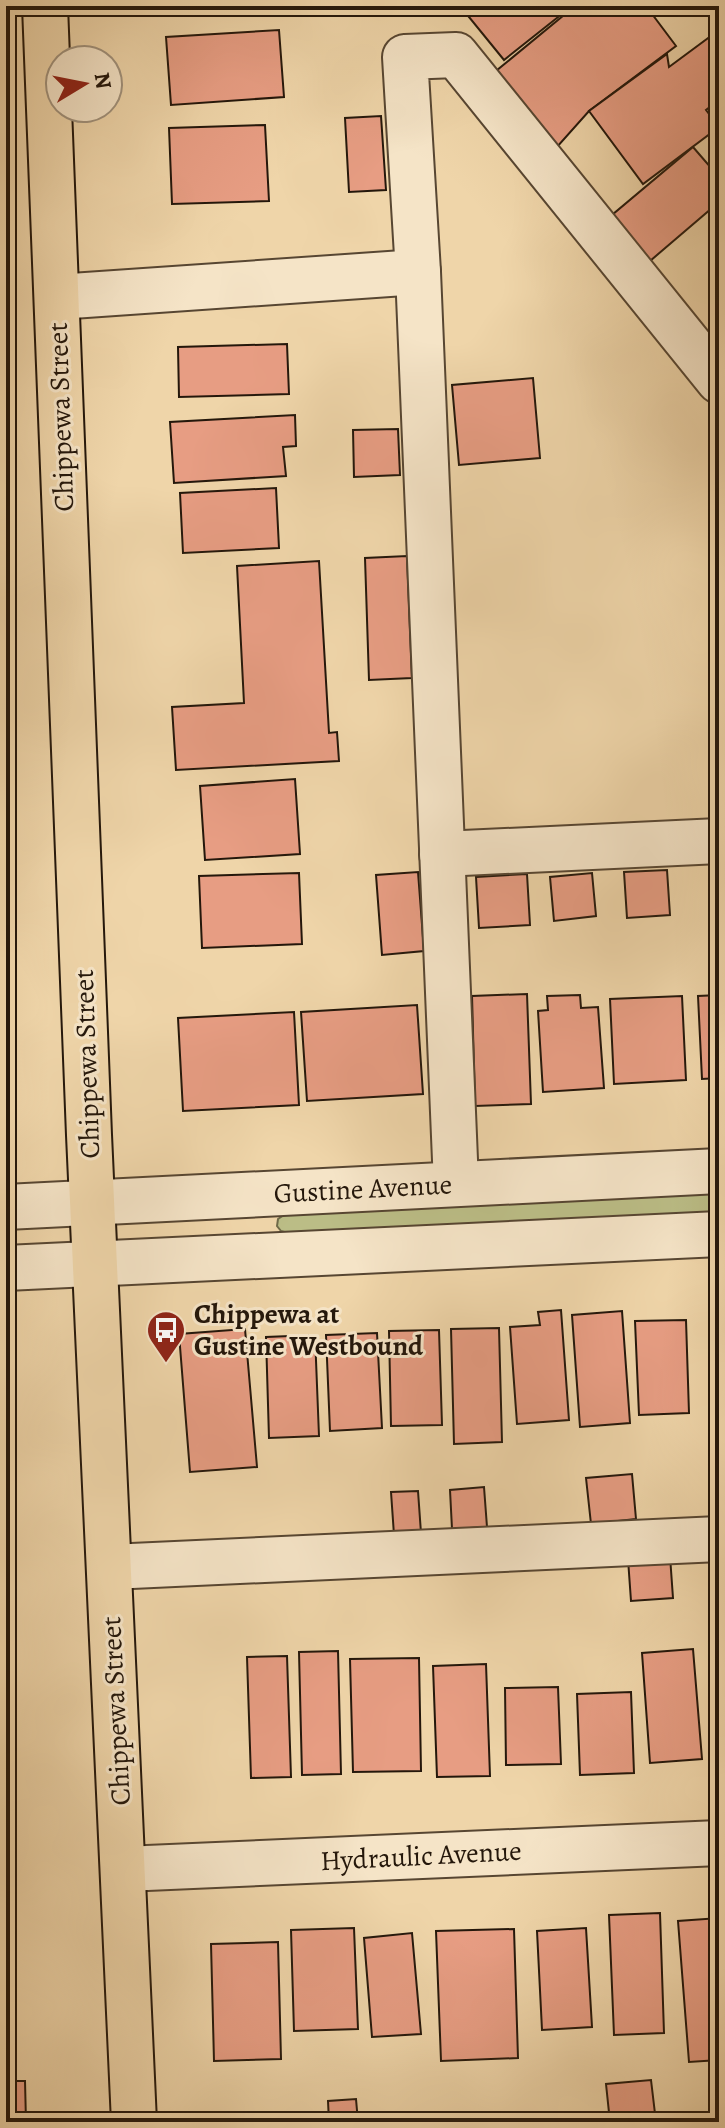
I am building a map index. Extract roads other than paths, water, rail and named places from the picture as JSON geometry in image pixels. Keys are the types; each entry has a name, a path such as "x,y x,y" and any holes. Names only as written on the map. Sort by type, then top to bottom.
{"main road":[{"name":"Chippewa Street","path":"45,6 134,2122"}],"street":[{"path":"456,1184 418,272 405,57 456,55 719,381"},
{"path":"57,297 418,272"},
{"path":"442,854 719,841"},
{"name":"Gustine Avenue","path":"6,1207 719,1171"},
{"path":"6,1268 719,1234"},
{"path":"110,1567 719,1539"},
{"name":"Hydraulic Avenue","path":"124,1869 719,1843"}],"place":[{"name":"Chippewa at Gustine Westbound","path":"166,1364"}]}
